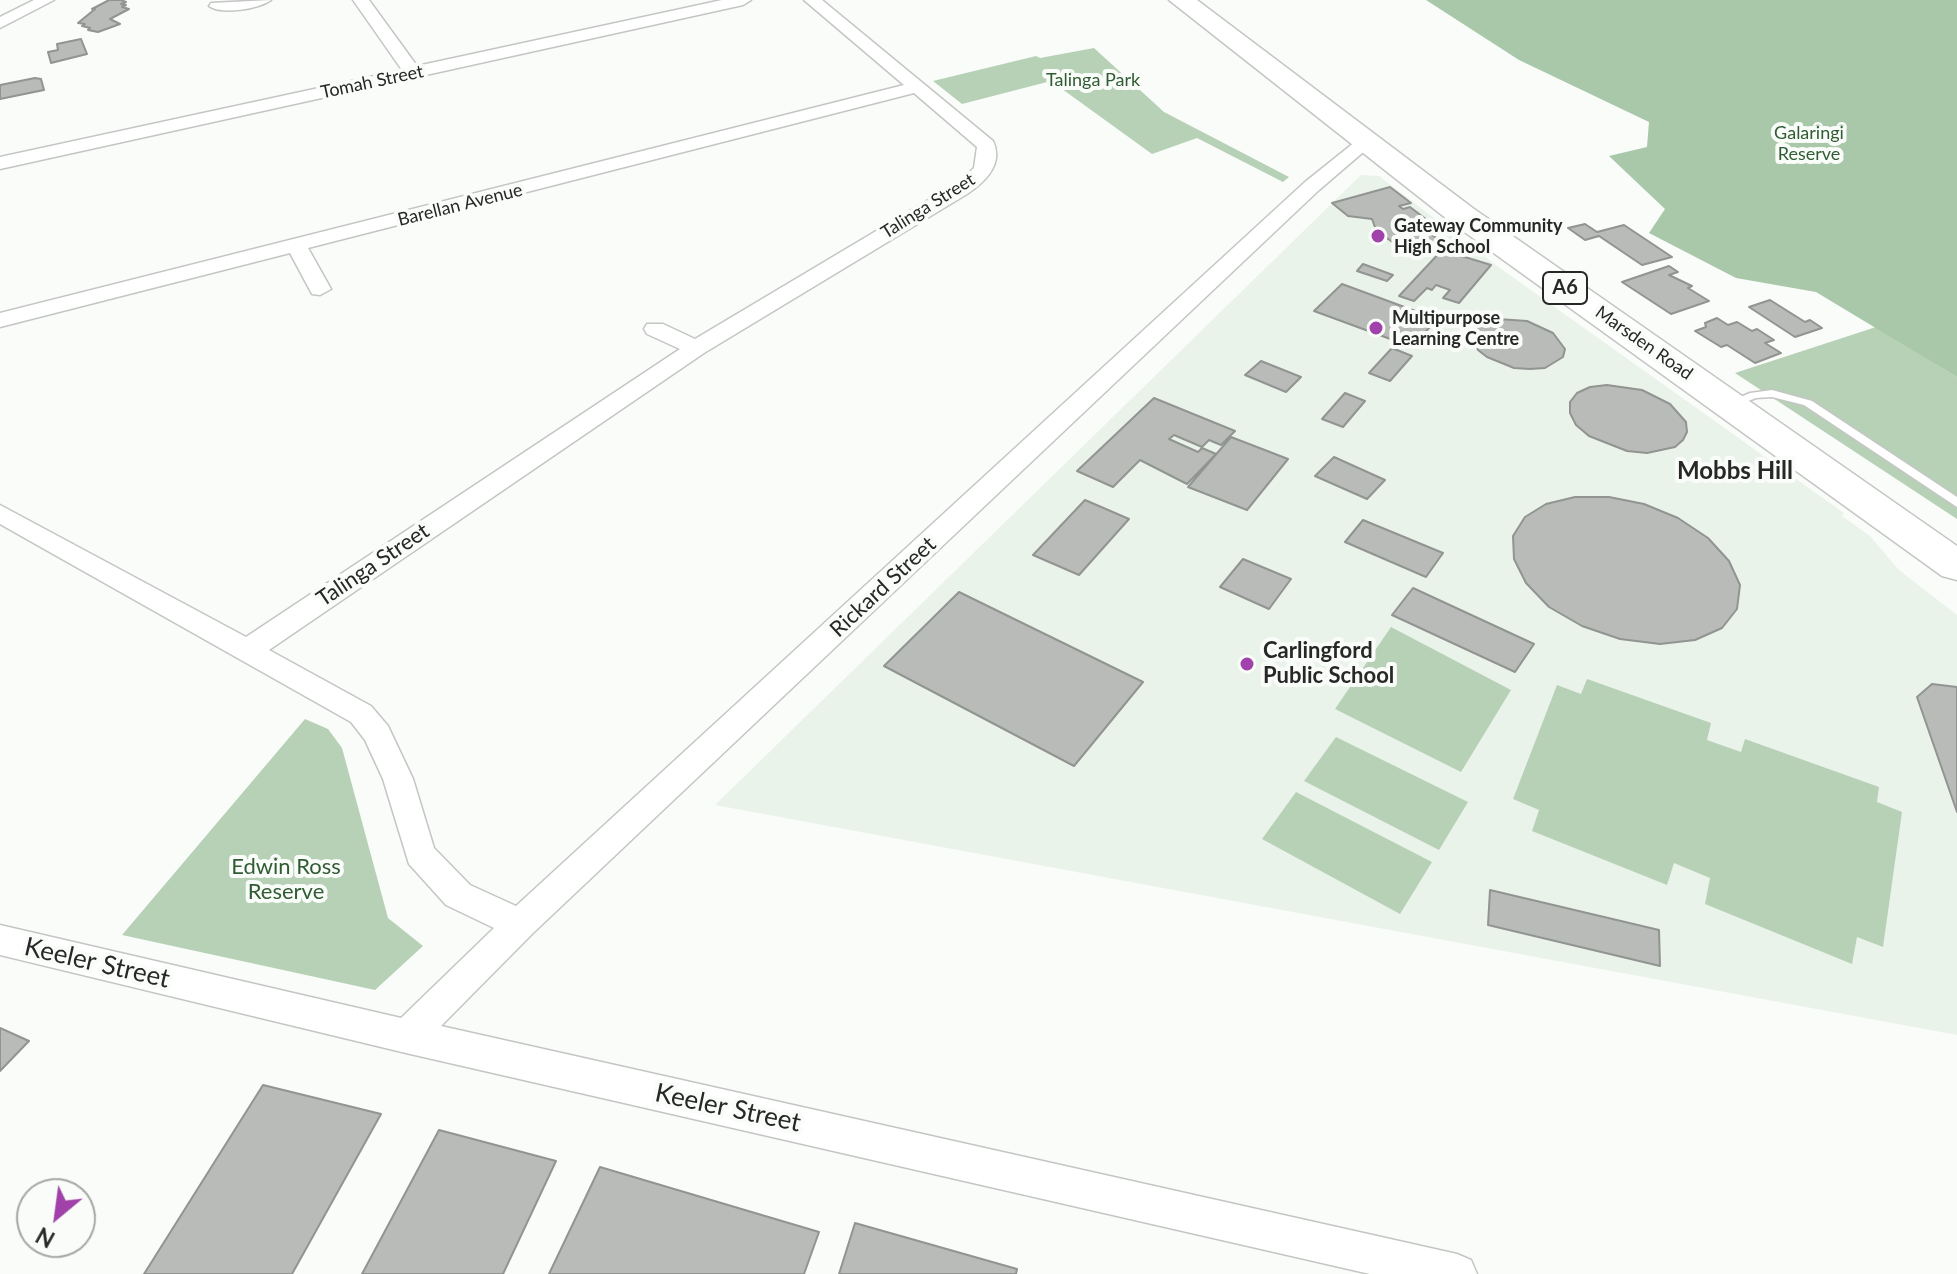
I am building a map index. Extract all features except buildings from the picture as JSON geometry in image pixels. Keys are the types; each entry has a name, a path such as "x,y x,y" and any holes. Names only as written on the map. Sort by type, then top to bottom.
{"highway":[{"name":"Marsden Road","path":"1181,0 1482,230 1951,555"}],"street":[{"path":"0,23 46,0"},
{"path":"217,6 263,0"},
{"path":"361,0 413,73"},
{"name":"Tomah Street","path":"0,163 743,0"},
{"name":"Talinga Street","path":"249,649 696,348 953,194 981,173 989,155 986,145 812,0"},
{"path":"0,10 21,13"},
{"name":"Barellan Avenue","path":"0,320 918,87"},
{"name":"Rickard Street","path":"406,1037 520,924 1312,186 1366,142"},
{"path":"297,247 320,289"},
{"path":"655,329 696,348"},
{"path":"0,513 361,714 377,734 398,779 420,855 458,895 520,924"},
{"name":"Keeler Street","path":"0,940 406,1037 1004,1169 1457,1274"}],"lane":[{"path":"1730,404 1754,395 1772,393 1808,403 1957,503"}],"shaded area":[{"name":"Carlingford Public School","path":"1361,175 1379,176 1497,266 1844,513 1842,516 1870,536 1899,570 1957,615 1957,1035 715,805"}],"green space":[{"name":"Galaringi Reserve","path":"1426,0 1957,0 1957,377 1816,292 1736,278 1649,233 1665,209 1609,156 1647,147 1649,122 1519,60"},
{"name":"Talinga Park","path":"1094,48 1164,112 1289,177 1283,182 1197,138 1152,154 1051,81 962,104 933,81 1036,56 1040,58"},
{"path":"1876,327 1957,377 1957,519 1735,373"},
{"path":"1391,627 1511,690 1461,772 1335,709"},
{"path":"1587,679 1711,723 1707,740 1741,752 1745,739 1879,787 1877,802 1902,812 1883,947 1857,937 1852,964 1705,904 1710,878 1674,863 1667,885 1532,831 1539,810 1513,799 1557,685 1581,694"},
{"name":"Edwin Ross Reserve","path":"305,719 328,729 342,748 388,918 423,946 375,990 122,935"},
{"path":"1336,737 1468,802 1439,850 1304,781"},
{"path":"1296,792 1432,862 1400,914 1262,839"}],"place":[{"name":"Gateway Community High School","path":"1378,236"},
{"name":"Multipurpose Learning Centre","path":"1376,328"},
{"name":"Carlingford Public School","path":"1247,664"}],"district":[{"name":"Mobbs Hill","path":"1735,471"}]}
